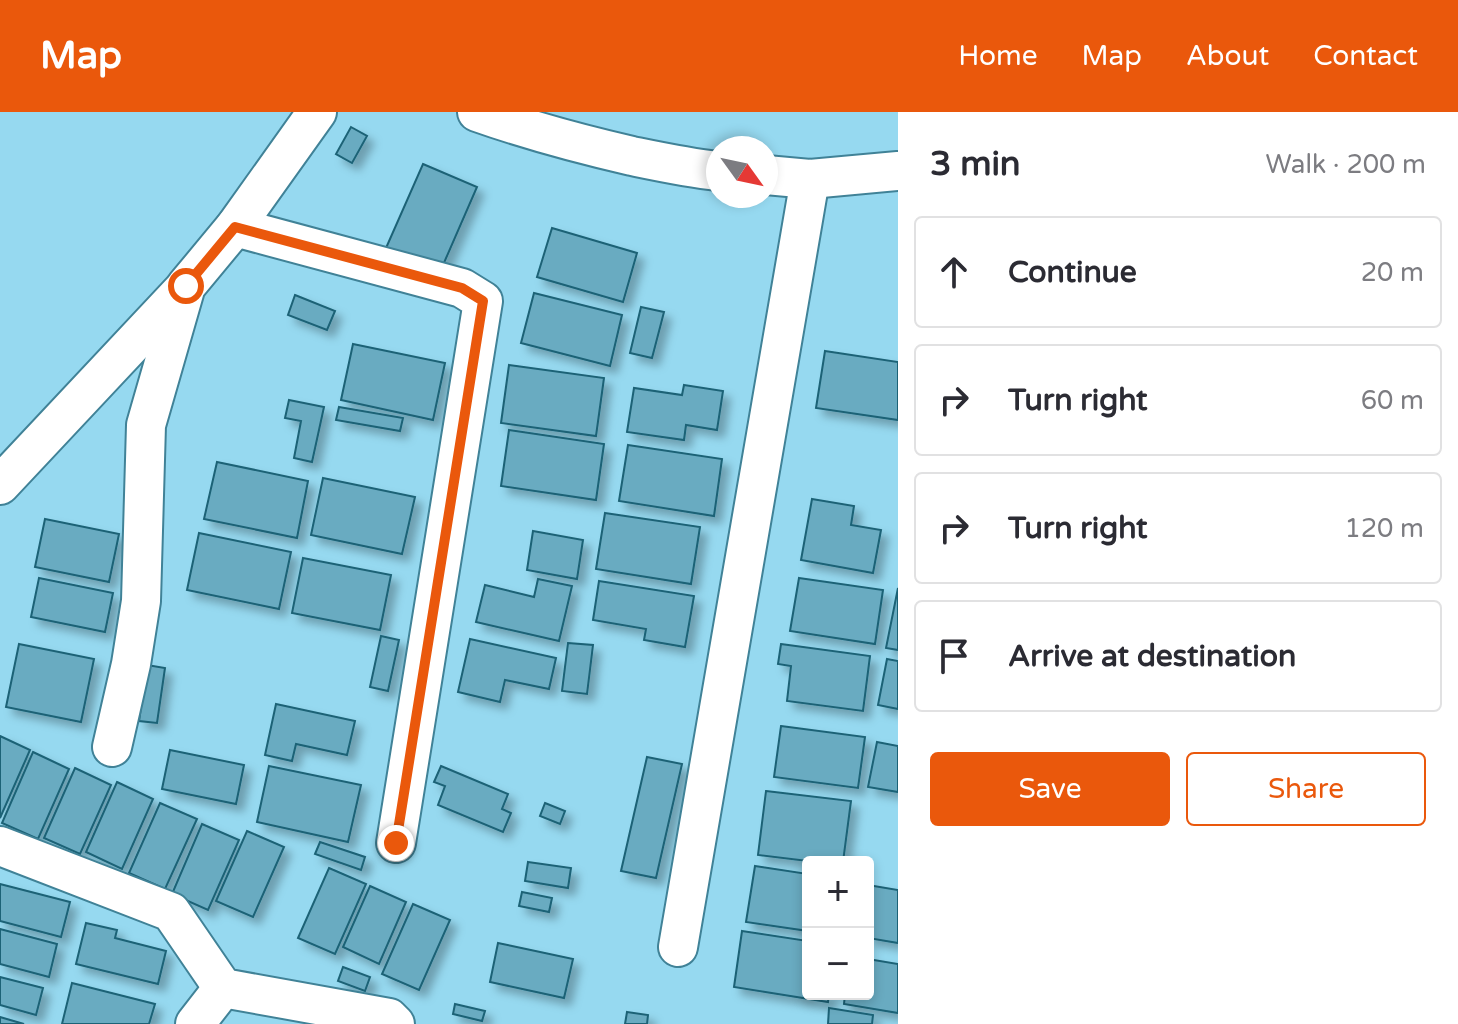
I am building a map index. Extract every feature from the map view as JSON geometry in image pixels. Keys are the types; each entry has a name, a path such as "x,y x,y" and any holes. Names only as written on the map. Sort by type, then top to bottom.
{"street":[{"path":"0,485 186,286 235,227 317,112"},
{"path":"477,112 577,144 706,170"},
{"path":"778,176 810,179 898,171"},
{"path":"678,947 810,179"},
{"path":"235,227 462,288 483,301 396,843"},
{"path":"112,747 131,664 141,601 146,425 186,286"},
{"path":"0,846 171,912 223,988 389,1018 395,1024"},
{"path":"195,1024 223,988"}],"building":[{"path":"351,127 367,136 352,163 336,154"},
{"path":"423,164 477,187 440,272 386,248"},
{"path":"552,228 637,253 623,302 537,277"},
{"path":"534,293 622,315 610,366 521,343"},
{"path":"295,295 335,311 327,330 288,315"},
{"path":"641,307 664,312 652,358 630,353"},
{"path":"353,344 445,363 433,420 341,400"},
{"path":"825,351 898,362 898,420 816,408"},
{"path":"509,365 604,378 596,436 501,423"},
{"path":"684,385 723,391 717,430 686,425 684,440 627,432 634,388 682,395"},
{"path":"289,400 324,407 312,462 294,458 301,421 285,418"},
{"path":"339,407 403,418 400,431 336,420"},
{"path":"509,430 604,444 596,500 501,486"},
{"path":"628,445 722,459 714,516 619,501"},
{"path":"217,462 308,481 297,538 204,519"},
{"path":"323,478 415,497 402,554 311,535"},
{"path":"812,499 854,506 851,525 881,530 873,573 801,560"},
{"path":"605,513 700,527 691,584 596,569"},
{"path":"45,519 119,534 109,582 35,567"},
{"path":"533,531 583,540 577,579 527,570"},
{"path":"199,533 291,552 279,609 187,590"},
{"path":"303,558 391,575 380,630 292,613"},
{"path":"39,578 113,593 105,632 31,617"},
{"path":"799,578 883,590 875,644 790,631"},
{"path":"538,579 572,586 559,641 476,622 485,585 534,597"},
{"path":"599,581 694,596 685,647 644,640 646,629 593,620"},
{"path":"898,588 898,650 886,648"},
{"path":"381,636 399,640 388,691 370,687"},
{"path":"470,639 556,658 549,689 505,680 500,702 458,692"},
{"path":"568,643 593,645 587,694 562,691"},
{"path":"19,644 94,659 81,722 6,707"},
{"path":"781,644 870,656 863,711 787,701 791,666 778,664"},
{"path":"887,659 898,661 898,709 878,705"},
{"path":"147,665 165,668 157,723 139,721"},
{"path":"276,704 355,721 347,755 296,744 292,761 265,755"},
{"path":"781,726 865,737 858,788 774,777"},
{"path":"0,736 30,750 0,818"},
{"path":"877,742 898,746 898,792 868,787"},
{"path":"170,750 244,765 236,804 162,789"},
{"path":"33,752 69,769 38,839 2,823"},
{"path":"647,757 682,764 656,878 621,871"},
{"path":"269,766 361,785 348,842 257,822"},
{"path":"441,766 508,794 502,809 511,813 503,832 438,805 445,786 434,782"},
{"path":"75,768 111,785 80,854 44,838"},
{"path":"117,782 153,799 122,869 86,852"},
{"path":"766,791 851,801 844,856 802,856 802,860 758,855"},
{"path":"160,803 197,819 165,889 129,873"},
{"path":"545,803 565,811 560,824 540,816"},
{"path":"202,824 239,840 208,910 172,894"},
{"path":"247,831 284,847 253,917 216,901"},
{"path":"320,842 365,857 361,870 315,854"},
{"path":"528,862 571,868 568,888 525,881"},
{"path":"755,866 802,873 802,930 746,922"},
{"path":"329,868 366,884 335,954 298,938"},
{"path":"0,884 70,902 61,937 0,921"},
{"path":"370,886 406,902 379,964 343,947"},
{"path":"874,886 898,890 898,943 874,939"},
{"path":"522,892 552,898 549,912 519,906"},
{"path":"413,904 450,920 419,990 382,974"},
{"path":"86,923 117,930 115,938 166,951 158,984 76,964"},
{"path":"0,929 57,944 49,977 0,964"},
{"path":"742,931 802,940 802,998 734,987"},
{"path":"498,943 573,959 564,998 490,982"},
{"path":"874,960 898,964 898,1013 844,1004 844,1000 874,1000"},
{"path":"343,967 370,977 365,991 338,981"},
{"path":"0,977 43,988 36,1015 0,1005"},
{"path":"72,983 155,1004 149,1024 62,1024"},
{"path":"455,1004 485,1011 482,1021 453,1014"},
{"path":"829,1008 873,1015 872,1024 828,1024"},
{"path":"627,1012 648,1015 647,1024 625,1024"},
{"path":"0,1017 24,1024 0,1024"}],"route":[{"path":"186,286 235,227 462,288 483,301 396,843"}]}
